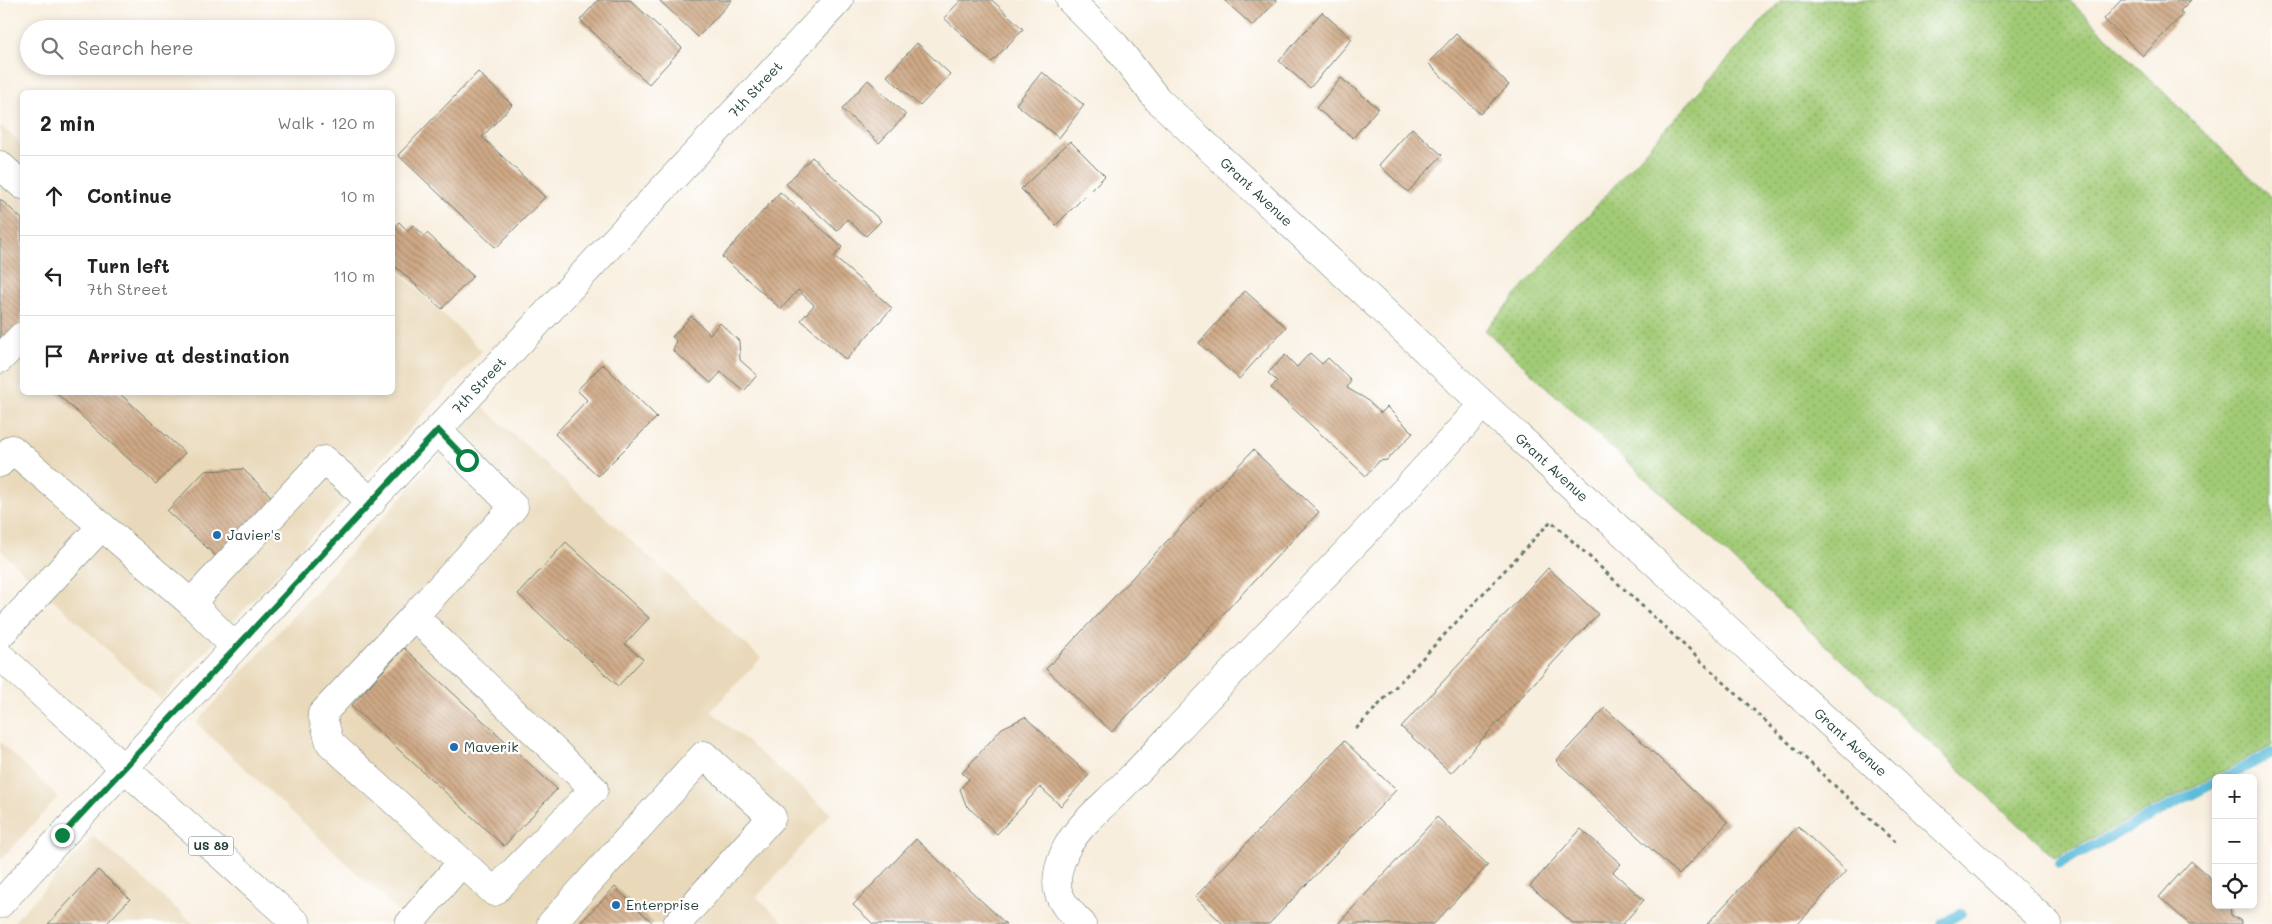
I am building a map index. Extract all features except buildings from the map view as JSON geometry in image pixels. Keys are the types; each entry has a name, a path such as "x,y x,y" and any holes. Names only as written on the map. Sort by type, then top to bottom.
{"street":[{"name":"7th Street","path":"2,899 839,0"},
{"name":"Grant Avenue","path":"1070,0 1115,45 1157,99 1483,404 2048,924"},
{"path":"0,164 20,183"},
{"path":"0,359 20,338"},
{"path":"1082,924 1066,909 1057,893 1058,872 1065,850 1078,830 1126,784 1483,404"},
{"path":"414,616 594,789 494,892 330,743 322,714 514,507 438,430"},
{"path":"6,456 102,526 191,603 235,647"},
{"path":"191,603 324,460 372,502"},
{"path":"0,635 102,526"},
{"name":"US 89","path":"0,656 297,924"},
{"path":"551,924 704,756 772,817 677,924"},
{"path":"409,924 462,862"}],"path":[{"path":"1356,729 1551,521 1895,842"}],"shaded area":[{"path":"0,125 20,143 20,395 395,395 395,268 482,351 161,700 0,550"},
{"path":"483,407 761,658 711,711 831,813 757,897 785,924 412,924 196,723"},
{"path":"0,742 58,797 0,861"},
{"path":"93,836 194,924 12,924"}],"green space":[{"path":"1781,0 2069,0 2272,198 2272,746 2218,774 2212,774 2212,777 2055,858 1485,330"}],"waterway":[{"path":"2232,774 2272,753"},
{"path":"2060,863 2212,784"},
{"path":"1942,924 1961,913"}],"place":[{"name":"Javier's","path":"217,535"},
{"name":"Maverik","path":"454,747"},
{"name":"Enterprise","path":"616,905"}],"route":[{"path":"62,835 438,430 467,460"}]}
